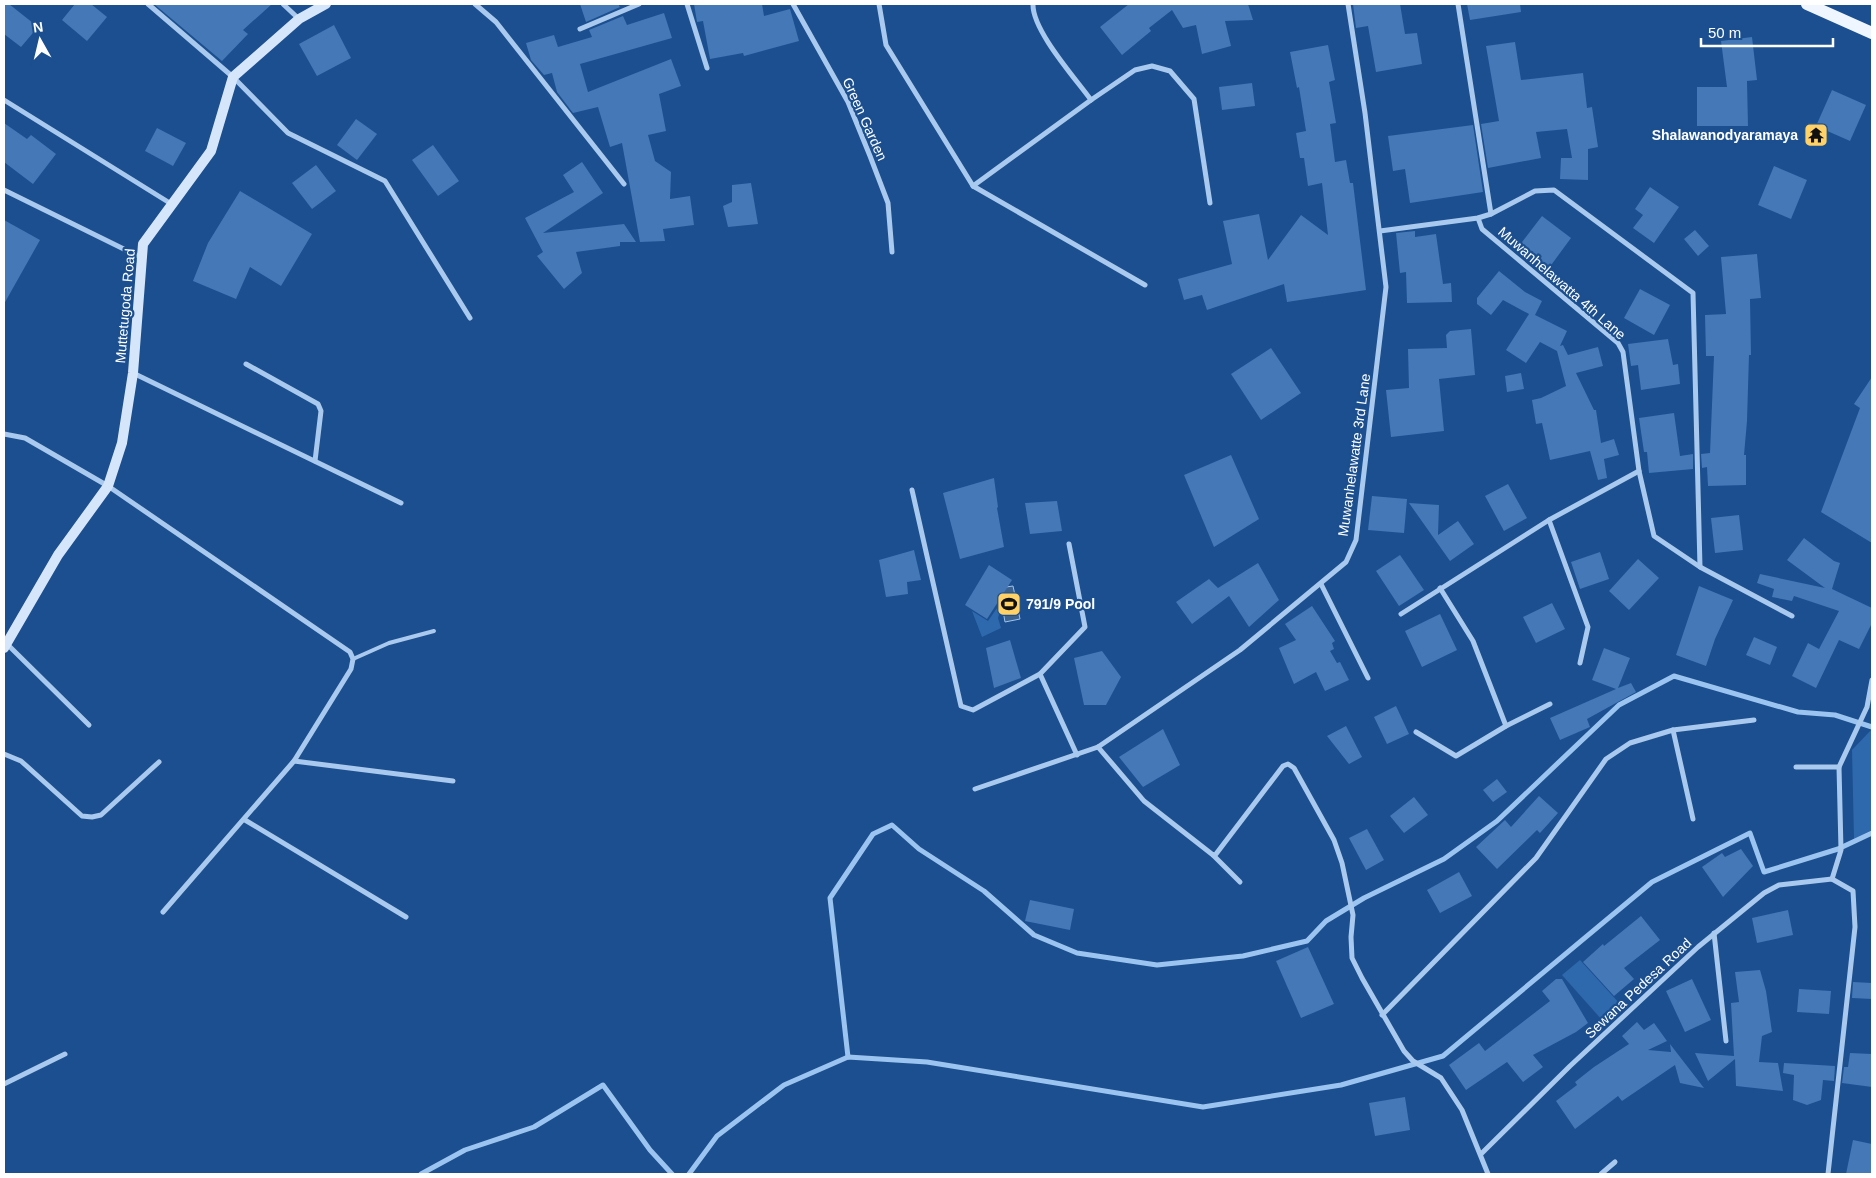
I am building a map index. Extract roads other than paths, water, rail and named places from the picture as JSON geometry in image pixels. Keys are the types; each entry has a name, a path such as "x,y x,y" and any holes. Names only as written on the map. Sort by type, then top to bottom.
{"main road":[{"path":"1807,4 1824,7 1872,33"}],"street":[{"path":"148,4 233,77 288,133 385,181 470,318"},
{"path":"283,4 299,19"},
{"path":"233,77 299,19 326,4"},
{"path":"475,4 496,22 624,184"},
{"path":"580,29 639,4"},
{"path":"687,4 707,68"},
{"name":"Green Garden","path":"793,4 848,102 870,156 888,203 892,252"},
{"path":"879,4 886,45 973,186 1145,285"},
{"path":"1033,4 1040,32 1091,100"},
{"name":"Muwanhelawatte 3rd Lane","path":"975,789 1098,747 1240,650 1346,562 1356,540 1386,296 1380,231 1348,4"},
{"name":"Muwanhelawatta 4th Lane","path":"1458,4 1491,214"},
{"path":"973,186 1135,70 1152,66 1170,71 1194,99 1210,203"},
{"name":"Muttetugoda Road","path":"5,645 58,555 108,486 122,443 133,373 144,244 211,151 233,77"},
{"path":"4,100 173,205"},
{"path":"4,190 142,258"},
{"path":"1380,231 1478,218 1491,214 1534,190 1554,190 1692,293 1700,567"},
{"name":"Muwanhelawatta 4th Lane","path":"1478,218 1482,229 1618,343 1623,352 1639,471 1654,536 1700,567 1792,616"},
{"path":"246,364 318,404 321,411 315,461"},
{"path":"133,373 401,503"},
{"path":"4,434 25,438 108,486 350,652 353,659 351,670 294,761 245,820 163,912"},
{"path":"1401,614 1549,520 1639,471"},
{"path":"912,490 961,706 973,710 1040,674 1085,628 1070,544"},
{"path":"1549,520 1588,627 1580,663"},
{"path":"1321,584 1368,678"},
{"path":"1440,588 1474,641 1506,726"},
{"path":"5,645 89,725"},
{"path":"1040,674 1077,755"},
{"path":"1828,1174 1855,927 1853,890 1832,879 1839,860 1841,839 1839,767 1867,707 1872,680"},
{"path":"1416,732 1456,756 1506,726 1550,704"},
{"path":"1382,1015 1536,858 1606,759 1630,743 1673,730 1754,720"},
{"path":"1673,730 1692,820"},
{"path":"1098,747 1144,801 1213,855 1240,882"},
{"path":"4,754 21,761 82,816 92,817 102,815 160,762"},
{"path":"294,761 453,781"},
{"path":"1213,855 1216,854 1283,766 1291,765 1334,840 1342,863 1353,915 1351,936 1352,958 1382,1015 1404,1051 1413,1061 1441,1078 1462,1110 1488,1174"},
{"path":"1796,767 1839,767"},
{"path":"245,820 406,917"},
{"name":"Sewana Pedesa Road","path":"1481,1154 1570,1066 1714,933 1764,893 1779,885 1832,879"},
{"path":"1714,933 1726,1041"},
{"path":"4,1084 66,1054"},
{"path":"1601,1174 1615,1162"}],"lane":[{"path":"353,659 389,643 434,631"}],"waterway":[{"path":"848,1057 830,898 873,834 892,825 919,849 984,891 1034,935 1077,953 1157,965 1243,956 1307,941 1326,921 1364,898 1444,859 1497,821 1619,705 1674,676 1798,712 1835,715 1872,727"},
{"path":"689,1174 717,1136 784,1085 848,1057 927,1062 1203,1107 1341,1085 1443,1056 1652,882 1750,833 1764,872 1838,849 1872,833"},
{"path":"421,1174 465,1150 534,1127 603,1085 650,1150 672,1174"}],"place":[{"name":"Shalawanodyaramaya","path":"1816,135"},
{"name":"791/9 Pool","path":"1009,604"}]}
